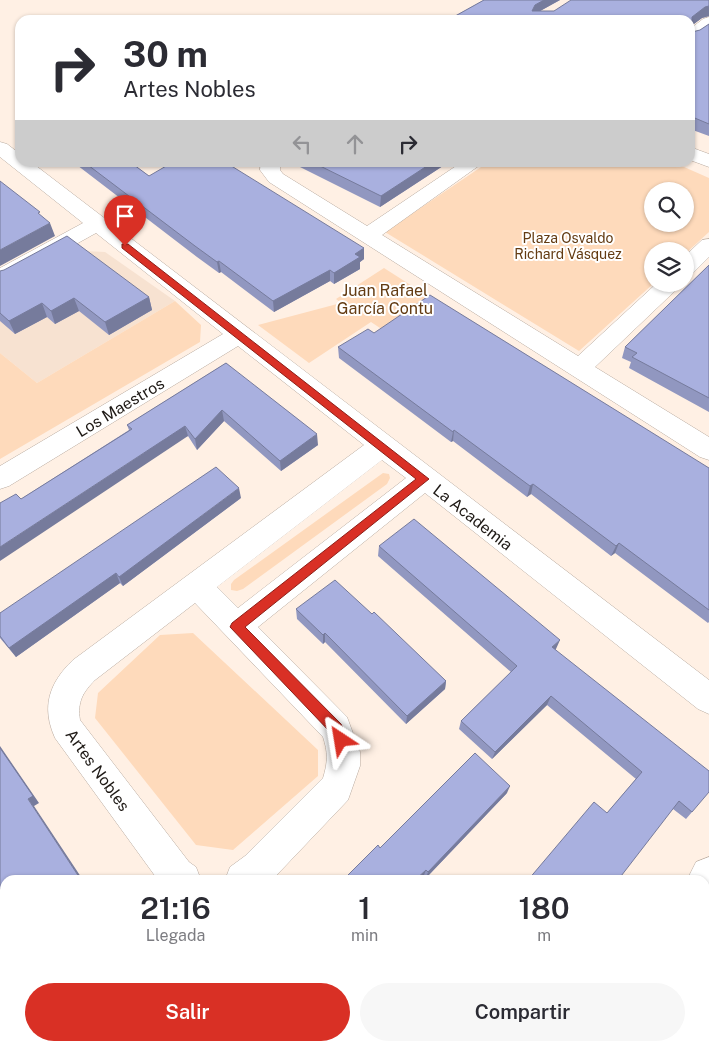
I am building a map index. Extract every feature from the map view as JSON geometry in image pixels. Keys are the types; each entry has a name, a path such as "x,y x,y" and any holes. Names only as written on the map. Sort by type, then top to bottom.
{"street":[{"path":"695,32 709,22"},
{"name":"La Academia","path":"0,149 15,161"},
{"path":"695,155 709,161"},
{"name":"La Academia","path":"23,167 709,699"},
{"path":"270,167 270,170 276,178 709,450"},
{"path":"367,236 468,167"},
{"path":"0,277 97,224"},
{"path":"694,260 709,246"},
{"path":"579,369 661,292"},
{"name":"Los Maestros","path":"0,479 239,335"},
{"name":"Artes Nobles","path":"176,875 66,727 62,717 62,706 66,693 73,680 84,670 382,446"},
{"path":"236,627 424,479"},
{"path":"196,585 336,728 344,752 344,766 336,788 249,875"}],"shaded area":[{"path":"84,251 105,252 175,301 37,383 0,353 0,297"}],"green space":[{"name":"Plaza Osvaldo Richard Vásquez","path":"481,167 684,167 709,178 709,232 694,246 694,242 644,242 644,292 579,351 385,232"},
{"name":"Juan Rafael García Contu","path":"384,268 434,300 386,332 371,322 309,363 258,325 341,303 336,299"},
{"path":"175,301 201,325 200,342 0,459 0,353 37,383"},
{"path":"383,473 389,474 390,478 387,484 243,589 231,590 231,584 234,580"},
{"path":"193,633 318,750 318,776 233,850 196,845 95,718 98,693 160,635"}],"building":[{"path":"484,0 544,0 535,5 532,11 554,11 571,0 709,0 709,6 695,15 457,15"},
{"path":"709,24 709,124 695,118 695,31"},
{"path":"91,167 137,167 149,176 164,167 233,167 364,248 355,254 360,257 334,273 330,270 273,301 219,261 217,262"},
{"path":"322,167 425,167 381,196"},
{"path":"0,181 40,212 38,213 50,223 0,250"},
{"path":"67,236 149,297 105,322 74,298 51,311 42,303 9,321 0,313 0,271"},
{"path":"709,265 709,398 632,357 637,353 625,347 681,292 694,292 694,280"},
{"path":"430,295 709,468 709,610 619,543 616,546 533,484 530,486 454,430 453,432 338,347 368,329 374,333"},
{"path":"226,363 317,434 280,461 222,410 195,439 185,426 0,547 0,503 16,494 21,499 132,429 127,425"},
{"path":"216,467 239,488 119,577 116,573 9,648 0,636 0,613"},
{"path":"414,519 560,640 552,647 709,771 709,792 692,812 679,801 622,875 532,875 594,802 607,813 642,772 551,696 495,752 461,721 517,666 379,546"},
{"path":"335,580 372,614 374,612 446,681 407,716 325,633 323,635 296,609"},
{"path":"0,748 33,796 28,799 78,875 0,875"},
{"path":"475,753 510,786 428,872 426,870 420,875 348,875 378,845 380,848"}],"route":[{"path":"125,246 424,479 236,627 336,728 341,740"}]}
